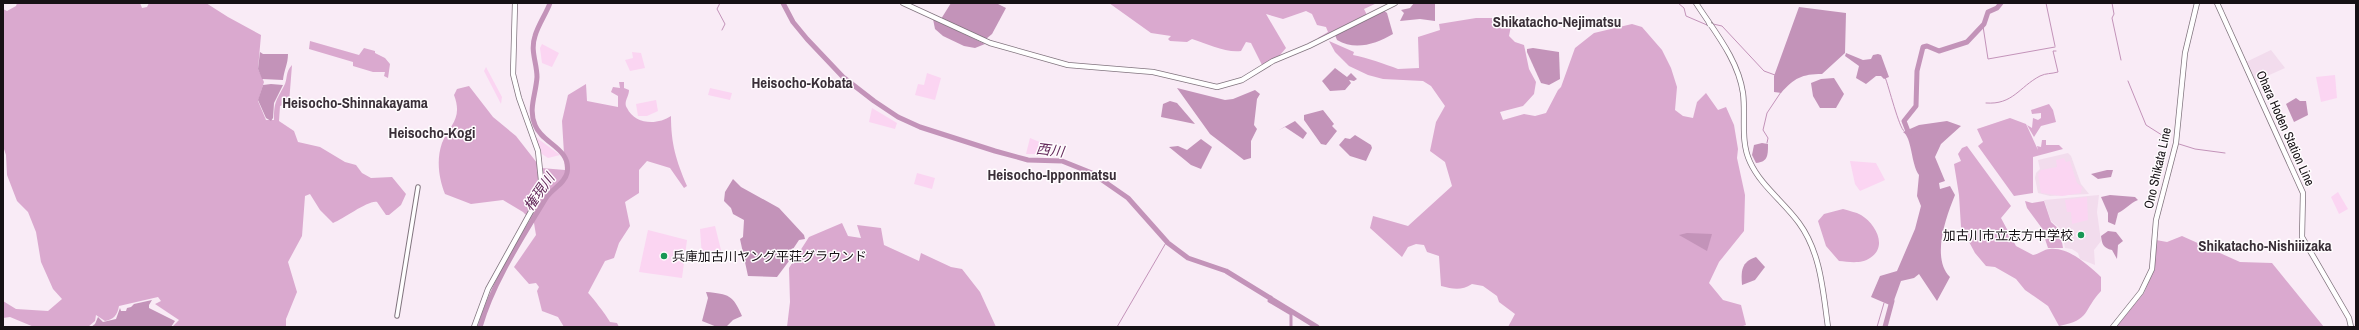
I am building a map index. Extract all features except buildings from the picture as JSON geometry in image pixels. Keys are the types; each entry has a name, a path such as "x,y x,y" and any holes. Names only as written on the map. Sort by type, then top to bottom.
{"main road":[{"path":"474,327 488,289 534,206 541,180 538,151 519,98 513,74 515,3"},
{"path":"903,3 990,43 1068,65 1153,72 1217,87 1242,80 1273,61 1316,43 1395,3"},
{"path":"1696,3 1726,48 1737,72 1743,94 1745,145 1750,161 1762,182 1800,224 1812,246 1820,272 1828,327"},
{"name":"Ono Shikata Line","path":"2113,327 2141,292 2152,269 2156,220 2176,143 2185,53 2197,3"},
{"name":"Ohara Hoden Station Line","path":"2217,3 2303,193 2302,236 2350,318 2351,327"}],"street":[{"path":"397,316 418,186"}],"shaded area":[{"path":"17,3 140,3 142,8 147,7 149,3 206,3 261,35 258,69 264,82 258,101 266,120 274,120 274,109 276,102 285,83 288,70 292,65 289,103 280,106 279,121 294,131 298,142 320,147 345,162 356,165 362,173 371,178 392,177 406,194 401,205 389,215 386,215 377,202 373,202 333,223 320,210 310,194 305,196 302,236 288,262 297,292 286,319 286,327 172,327 179,320 155,304 161,301 158,297 119,306 115,316 105,321 96,315 95,321 88,327 34,327 10,317 3,318 3,301 16,309 48,311 62,299 53,289 41,262 36,232 28,212 17,201 7,175 6,155 3,146 3,9 7,11 16,6"},
{"path":"951,3 996,3 1006,8 992,34 986,39 941,19"},
{"path":"1109,3 1377,3 1364,9 1367,15 1320,40 1318,38 1328,32 1326,27 1317,25 1312,14 1306,11 1283,19 1266,14 1286,48 1280,55 1262,65 1251,43 1246,42 1241,51 1229,51 1192,39 1187,42 1170,41 1168,39 1171,36 1151,33"},
{"path":"1414,3 1435,3 1435,21 1420,19 1400,21 1404,13 1401,10 1410,8"},
{"path":"1799,7 1846,13 1845,53 1822,74 1804,76 1794,80 1781,93 1774,92 1774,76"},
{"path":"1383,10 1387,13 1393,34 1380,41 1358,46 1337,40 1335,35"},
{"path":"1476,18 1494,18 1497,26 1511,26 1509,36 1515,42 1524,45 1529,69 1536,82 1534,94 1523,106 1500,112 1503,120 1524,114 1535,116 1546,113 1561,87 1575,48 1594,33 1632,24 1642,27 1662,50 1671,68 1677,87 1675,110 1683,116 1693,118 1697,102 1706,93 1718,110 1726,107 1734,125 1738,149 1737,158 1745,195 1744,231 1719,262 1709,283 1723,300 1741,305 1746,325 1740,327 1508,327 1515,314 1499,302 1497,296 1483,286 1472,284 1464,288 1457,289 1441,286 1439,256 1427,252 1424,245 1416,244 1408,247 1402,257 1370,228 1373,216 1408,226 1452,186 1445,162 1430,151 1436,122 1445,106 1431,86 1423,81 1383,79 1368,75 1349,66 1335,52 1329,41 1354,52 1353,55 1370,59 1398,69 1419,68 1418,37 1440,30 1439,24"},
{"path":"933,19 985,44 975,48 964,46 943,36 935,29"},
{"path":"310,41 359,55 364,48 375,51 375,53 385,58 390,64 388,78 384,76 385,72 373,72 353,66 353,62 309,49"},
{"path":"542,44 559,53 552,67 542,63 540,48"},
{"path":"1533,48 1559,52 1560,79 1549,85 1541,83 1527,52 1527,49"},
{"path":"2271,50 2285,68 2256,81 2246,62"},
{"path":"260,52 263,54 288,54 283,80 262,79 258,69"},
{"path":"632,52 641,53 645,68 630,71 625,60 633,58"},
{"path":"1846,53 1863,60 1871,59 1873,55 1881,55 1889,77 1884,79 1881,76 1876,76 1866,84 1856,78 1859,66 1845,56"},
{"path":"486,67 502,97 501,104 484,71"},
{"path":"1335,68 1347,77 1351,73 1357,79 1354,81 1349,80 1351,83 1345,90 1330,91 1322,81"},
{"path":"927,73 941,78 935,100 915,95 918,84 924,85"},
{"path":"2335,75 2337,98 2321,102 2316,77"},
{"path":"1834,78 1844,94 1836,108 1820,108 1813,96 1811,83 1821,79"},
{"path":"619,82 624,82 624,88 629,90 626,106 635,118 647,122 653,122 666,119 671,116 675,152 687,186 684,188 670,168 647,161 639,170 639,193 625,202 630,226 619,243 614,258 605,261 588,293 610,322 617,323 619,327 564,327 558,317 542,311 537,291 539,287 536,283 529,284 514,267 536,235 534,223 523,212 503,200 471,204 445,194 439,169 440,149 456,116 457,110 454,95 457,89 469,86 493,117 516,136 541,168 565,170 562,121 568,95 586,84 587,101 618,107 618,96 611,92 613,87 620,88"},
{"path":"263,85 283,85 274,103 273,118 271,121 266,118 258,100"},
{"path":"710,88 732,93 730,100 708,95"},
{"path":"1177,88 1225,100 1233,99 1255,90 1260,94 1257,99 1254,125 1257,129 1251,141 1251,158 1244,160 1210,134"},
{"path":"2296,98 2300,101 2306,101 2308,115 2294,122 2286,104"},
{"path":"656,100 658,111 647,116 638,116 636,104"},
{"path":"1170,101 1177,103 1195,124 1161,117 1163,104"},
{"path":"2049,104 2053,110 2056,122 2041,126 2034,137 2027,125 2032,128 2033,118 2038,120 2041,118 2041,113 2032,114 2031,110"},
{"path":"872,108 897,123 895,129 869,122"},
{"path":"1323,110 1334,124 1332,126 1337,131 1326,145 1321,144 1304,120 1304,115"},
{"path":"2010,118 2026,124 2038,150 2037,146 2041,147 2042,140 2046,140 2046,145 2059,145 2063,149 2033,157 2033,193 2014,196 1978,146 1983,142 1977,129"},
{"path":"1295,121 1307,133 1303,139 1285,127 1279,130"},
{"path":"1947,121 1961,126 1941,144 1935,157 1945,181 1939,183 1940,189 1950,186 1955,195 1944,226 1941,249 1944,269 1950,277 1937,301 1919,274 1914,278 1901,281 1892,306 1871,297 1880,276 1897,271 1915,229 1921,206 1917,196 1919,175 1914,164 1908,139 1903,132 1919,125"},
{"path":"532,131 537,138 560,155 548,158 539,152"},
{"path":"1355,135 1371,145 1372,148 1366,161 1350,156 1339,145 1345,138 1350,139"},
{"path":"1030,138 1042,143 1040,154 1026,154"},
{"path":"1201,139 1212,147 1201,169 1191,165 1169,147 1178,146 1187,150"},
{"path":"1762,143 1768,144 1767,155 1763,161 1756,163 1752,155 1754,145"},
{"path":"1967,146 2011,206 2001,218 2016,246 2033,255 2048,249 2064,251 2078,258 2101,277 2101,291 2082,317 2077,321 2059,326 2048,306 2025,290 2016,279 1995,267 1986,266 1975,253 1961,227 1959,195 1954,164 1961,161 1958,154 1962,148"},
{"name":"加古川市立志方中学校","path":"2068,153 2071,156 2081,184 2089,194 2050,196 2038,193 2035,178 2036,173 2040,169 2038,160"},
{"name":"加古川市立志方中学校","path":"2064,158 2066,162 2070,161 2077,183 2082,187 2081,193 2062,196 2041,193 2038,174 2041,170 2057,167 2056,160"},
{"path":"1850,161 1876,163 1885,180 1860,191 1855,184"},
{"path":"2113,170 2111,177 2098,179 2091,174"},
{"path":"917,173 935,178 932,189 914,184"},
{"path":"733,179 741,187 779,208 804,235 805,239 799,240 791,252 792,257 777,277 748,276 740,239 743,237 744,220 733,214 731,208 724,201 725,192"},
{"path":"2338,192 2348,209 2339,214 2331,197"},
{"name":"加古川市立志方中学校","path":"2099,195 2097,212 2101,241 2094,250 2095,265 2080,259 2078,253 2072,249 2065,248 2061,229 2051,221 2044,200"},
{"path":"2110,195 2135,197 2138,200 2118,213 2115,225 2108,222 2108,213 2101,197"},
{"path":"2087,197 2088,220 2072,224 2071,212 2067,212 2065,200"},
{"path":"2025,201 2032,203 2044,201 2051,222 2060,230 2063,248 2048,248 2041,227 2027,208"},
{"path":"1843,209 1861,215 1871,224 1878,236 1878,248 1867,260 1855,262 1839,261 1826,246 1818,221 1824,214"},
{"path":"842,223 848,236 861,238 857,225 881,228 884,245 919,261 921,253 951,267 962,269 980,292 996,327 787,327 790,302 789,268 809,237"},
{"path":"715,226 722,254 702,257 700,229"},
{"name":"兵庫加古川ヤング平荘グラウンド","path":"648,230 687,240 682,278 639,272"},
{"path":"2108,231 2116,232 2123,241 2118,245 2117,259 2112,250 2105,247 2103,243 2101,236"},
{"path":"1687,233 1712,234 1707,251 1679,235"},
{"path":"2182,236 2240,262 2272,263 2324,327 2116,327 2144,293 2154,270 2156,240 2167,242"},
{"path":"1756,257 1765,267 1755,280 1742,285 1742,271 1745,264"},
{"path":"706,292 729,297 736,304 742,316 733,320 726,327 717,327 702,321 708,298"},
{"path":"152,300 149,308 175,321 171,327 91,327 95,324 98,317 103,322 116,319 120,308 121,311 126,311 127,308 134,304"}],"waterway":[{"name":"権現川","path":"480,327 492,293 518,245 546,198 564,180 567,173 565,158 561,152 539,131 535,125 532,113 537,77 533,47 538,28 550,3"},
{"path":"720,3 717,9 725,24 722,30"},
{"name":"西川","path":"783,3 793,22 843,77 898,117 920,127 995,151 1028,160 1062,161 1092,173 1128,198 1168,243 1188,258 1226,271 1317,327"},
{"path":"1678,3 1684,8 1686,16 1707,25"},
{"path":"1909,134 1904,121 1916,106 1917,71 1923,47 1927,46 1939,51 1967,42 1984,24 1988,12 1997,8 2001,3"},
{"path":"2046,3 2055,46"},
{"path":"2112,3 2114,14 2112,18 2121,60"},
{"path":"1713,24 1722,26 1764,71 1775,75"},
{"path":"1983,26 1988,59 2055,47"},
{"path":"1986,103 2003,101 2040,76 2058,72 2053,51 2056,51"},
{"path":"1885,77 1897,115 1904,131"},
{"path":"2128,81 2146,125 2165,137"},
{"path":"1767,143 1768,138 1763,130 1767,113 1781,92"},
{"path":"2179,144 2195,149 2225,153"},
{"path":"1117,327 1167,241"},
{"name":"西川","path":"1271,297 1269,301 1291,314 1291,327"},
{"path":"1885,327 1892,301"},
{"path":"1877,327 1884,303"}],"place":[{"name":"加古川市立志方中学校","path":"2081,235"},
{"name":"兵庫加古川ヤング平荘グラウンド","path":"664,256"}],"district":[{"name":"Shikatacho-Nejimatsu","path":"1557,22"},
{"name":"Heisocho-Kobata","path":"802,83"},
{"name":"Heisocho-Shinnakayama","path":"355,103"},
{"name":"Heisocho-Kogi","path":"432,133"},
{"name":"Heisocho-Ipponmatsu","path":"1052,175"},
{"name":"Shikatacho-Nishiiizaka","path":"2265,246"}]}
